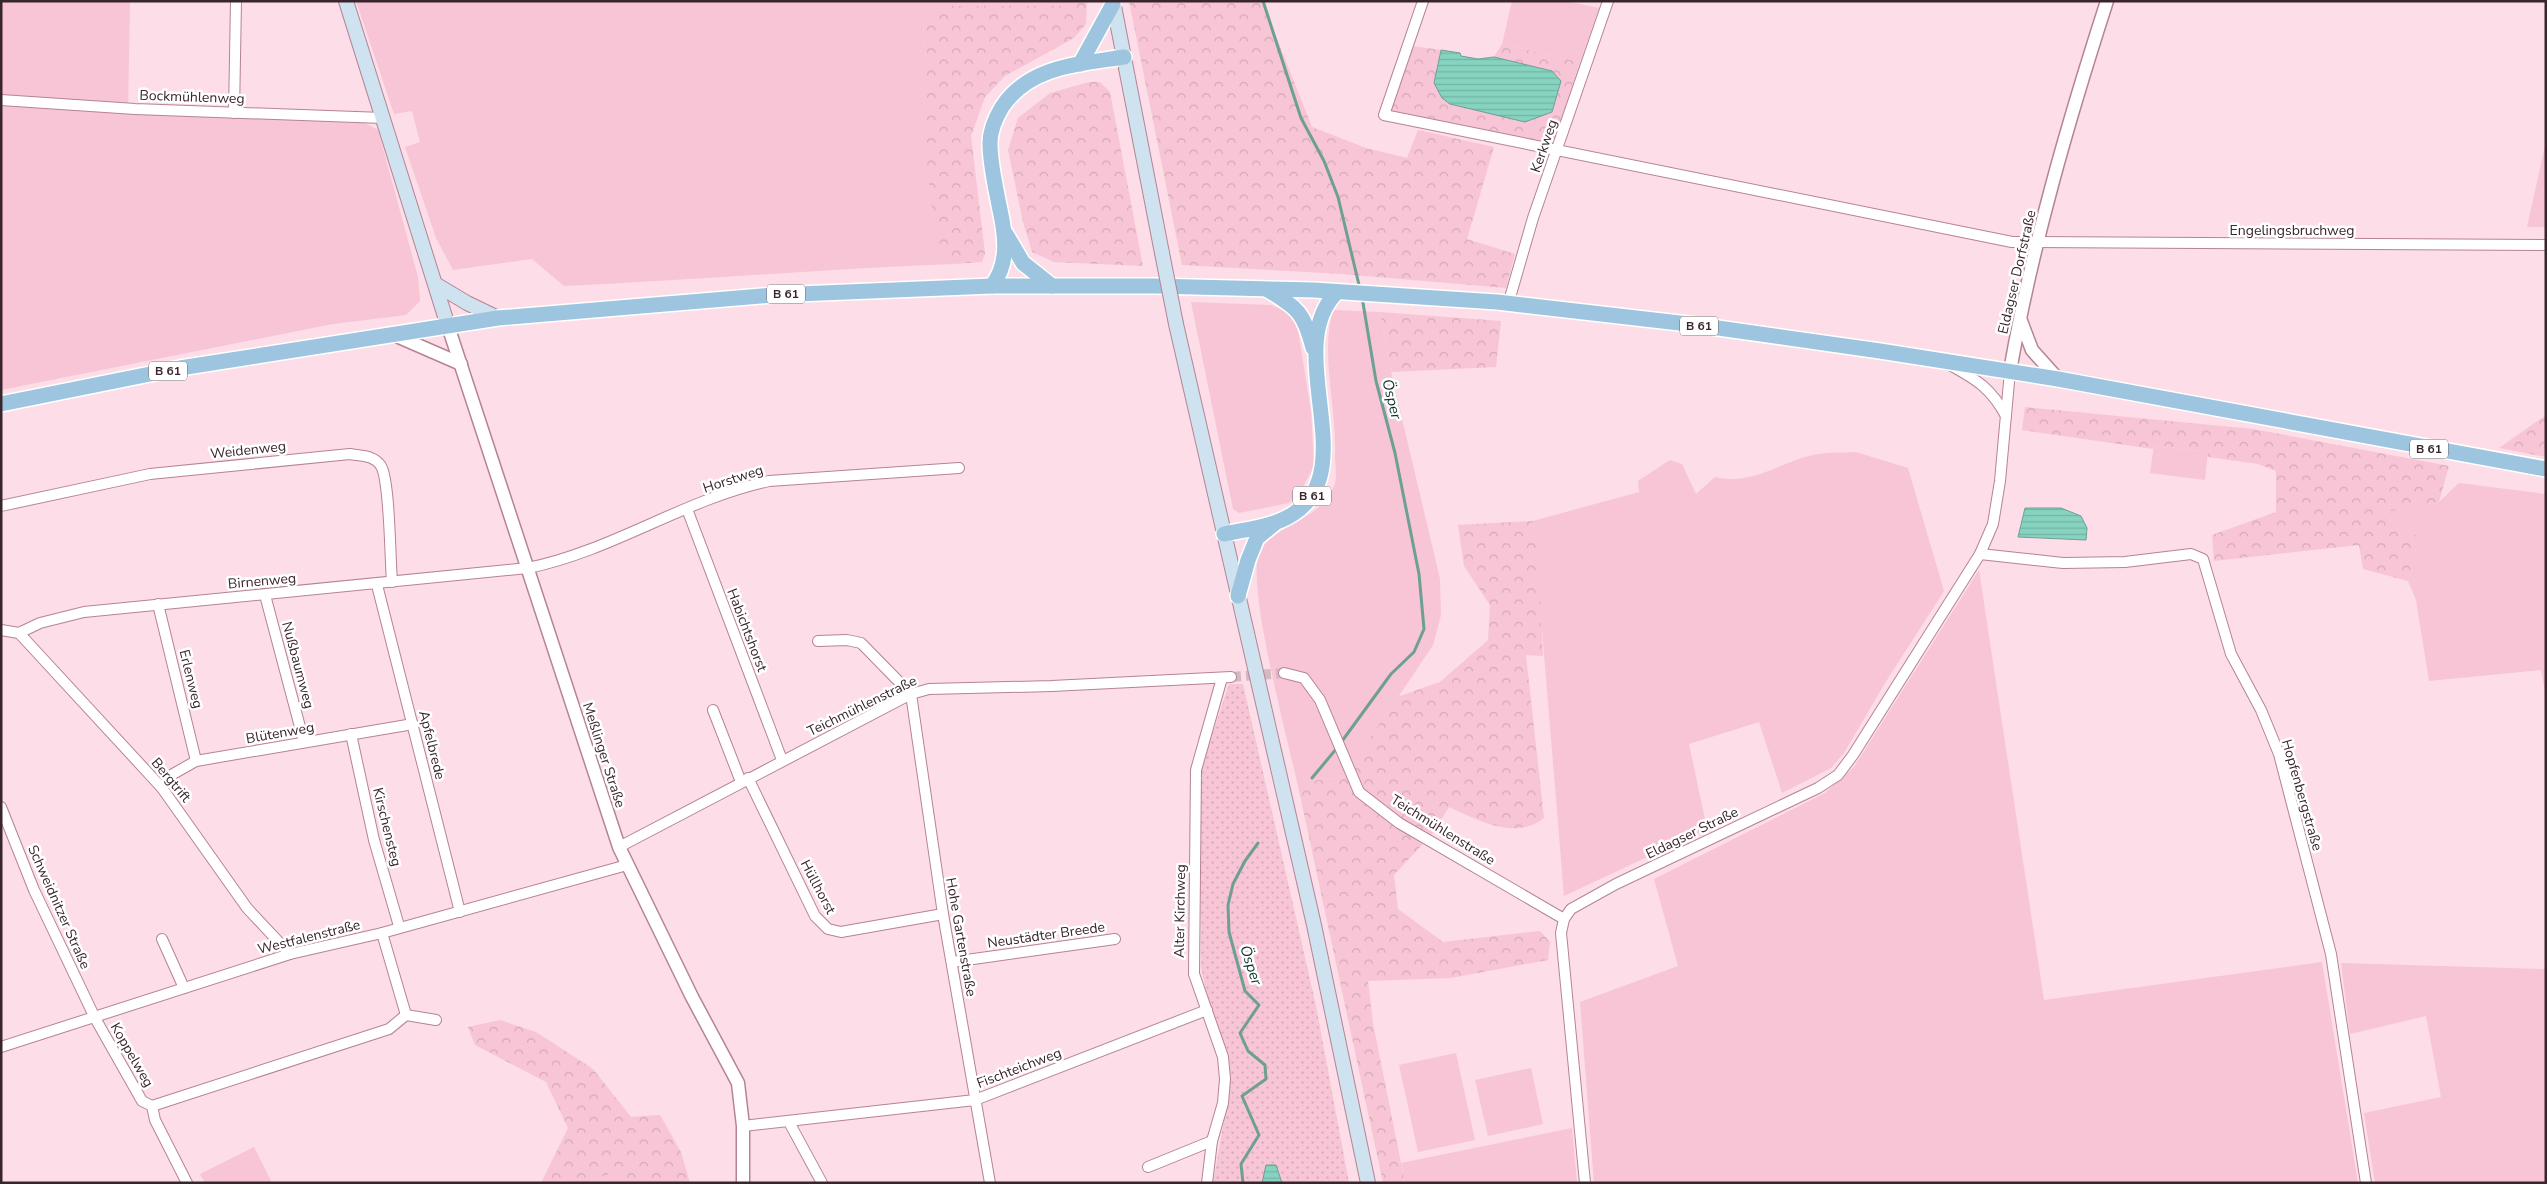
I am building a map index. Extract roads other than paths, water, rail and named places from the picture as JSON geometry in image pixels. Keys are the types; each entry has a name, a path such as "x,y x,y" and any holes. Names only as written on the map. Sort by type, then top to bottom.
{"main road":[{"path":"346,1 437,285 448,326"},
{"path":"1113,3 1176,324 1314,925 1368,1183"},
{"path":"1080,64 1113,3"},
{"path":"992,286 999,277 1005,261 1005,233 991,157 990,141 996,117 1010,95 1030,79 1054,69 1124,57"},
{"path":"1005,233 1022,263 1052,286"},
{"path":"437,285 467,303 498,318"},
{"name":"B 61","path":"1,404 180,368 498,318 773,295 992,286 1154,286 1340,292 1508,303 1696,325 2058,379 2546,470"},
{"name":"B 61","path":"1267,289 1297,309 1307,327 1316,361"},
{"name":"B 61","path":"1224,534 1276,522 1303,507 1314,493 1322,472 1323,452 1316,361 1318,326 1326,303 1340,292"},
{"path":"1238,596 1248,560 1257,538 1276,522"}],"street":[{"path":"234,113 236,1"},
{"name":"Engelingsbruchweg","path":"1423,1 1384,115 1557,152 2012,242 2546,245"},
{"name":"Kerkweg","path":"1508,303 1533,218 1608,1"},
{"name":"Eldagser Dorfstraße","path":"1980,554 1993,524 2000,481 2010,371 2037,243 2085,70 2107,1"},
{"name":"Bockmühlenweg","path":"1,100 135,109 383,118"},
{"path":"2020,321 2032,350 2058,379"},
{"name":"Meßlinger Straße","path":"448,326 619,848 692,998 738,1082 743,1126 743,1183"},
{"path":"392,334 461,364"},
{"path":"1944,361 1981,382 1996,397 2006,417"},
{"name":"Weidenweg","path":"1,506 150,474 350,454 371,457 381,467 386,487 392,582"},
{"name":"Horstweg","path":"528,568 563,561 687,509 769,481 959,468"},
{"name":"Habichtshorst","path":"687,509 782,760"},
{"name":"Eldagser Straße","path":"1564,919 1571,909 1616,884 1818,788 1838,775 1980,554"},
{"name":"Hopfenbergstraße","path":"1980,554 2063,564 2125,562 2191,554 2203,558 2231,654 2260,710 2281,764 2331,954 2366,1183"},
{"name":"Birnenweg","path":"19,633 40,623 84,612 377,585 528,568"},
{"name":"Apfelbrede","path":"377,585 460,912"},
{"name":"Nußbaumweg","path":"265,595 304,742"},
{"name":"Erlenweg","path":"158,604 196,761"},
{"path":"1,630 19,633"},
{"name":"Bergtrift","path":"19,633 162,788 248,908 290,954"},
{"path":"818,641 847,640 861,643 911,694"},
{"name":"Teichmühlenstraße","path":"1284,673 1304,678 1320,700 1358,792 1399,823 1564,919"},
{"name":"Teichmühlenstraße","path":"619,848 782,760 911,694 929,689 1227,677"},
{"name":"Alter Kirchweg","path":"1207,1183 1212,1141 1223,1103 1225,1079 1223,1057 1194,974 1196,770 1227,677"},
{"name":"Hohe Gartenstraße","path":"911,694 943,914 990,1183"},
{"name":"Hüllhorst","path":"712,710 745,780 815,916 823,926 841,932 943,914"},
{"name":"Blütenweg","path":"162,788 173,774 196,761 413,724"},
{"name":"Kirschensteg","path":"352,734 374,840 399,926"},
{"name":"Schweidnitzer Straße","path":"1,807 34,890 95,1018"},
{"name":"Westfalenstraße","path":"1,1047 290,954 382,933 399,926 460,912 627,865"},
{"path":"1564,919 1561,933 1585,1183"},
{"path":"382,933 406,1015"},
{"path":"162,939 184,988"},
{"name":"Neustädter Breede","path":"952,962 1115,940"},
{"name":"Fischteichweg","path":"743,1126 975,1100 1207,1010"},
{"path":"152,1106 389,1029 406,1015 436,1020"},
{"name":"Koppelweg","path":"95,1018 142,1101 152,1106 156,1120 187,1183"},
{"path":"789,1122 822,1183"},
{"path":"1148,1167 1212,1141"}],"waterway":[{"name":"Ösper","path":"1263,1 1301,118 1324,161 1338,197 1360,289"},
{"name":"Ösper","path":"1312,778 1337,748 1391,674 1414,652 1424,629 1419,574 1395,453 1376,381 1362,297"},
{"name":"Ösper","path":"1243,1183 1241,1164 1259,1135 1242,1096 1266,1079 1265,1065 1248,1051 1240,1033 1259,1005 1245,991 1229,932 1228,905 1233,884 1245,861 1258,843"}],"tunnel":[{"path":"1231,677 1284,673"}]}
